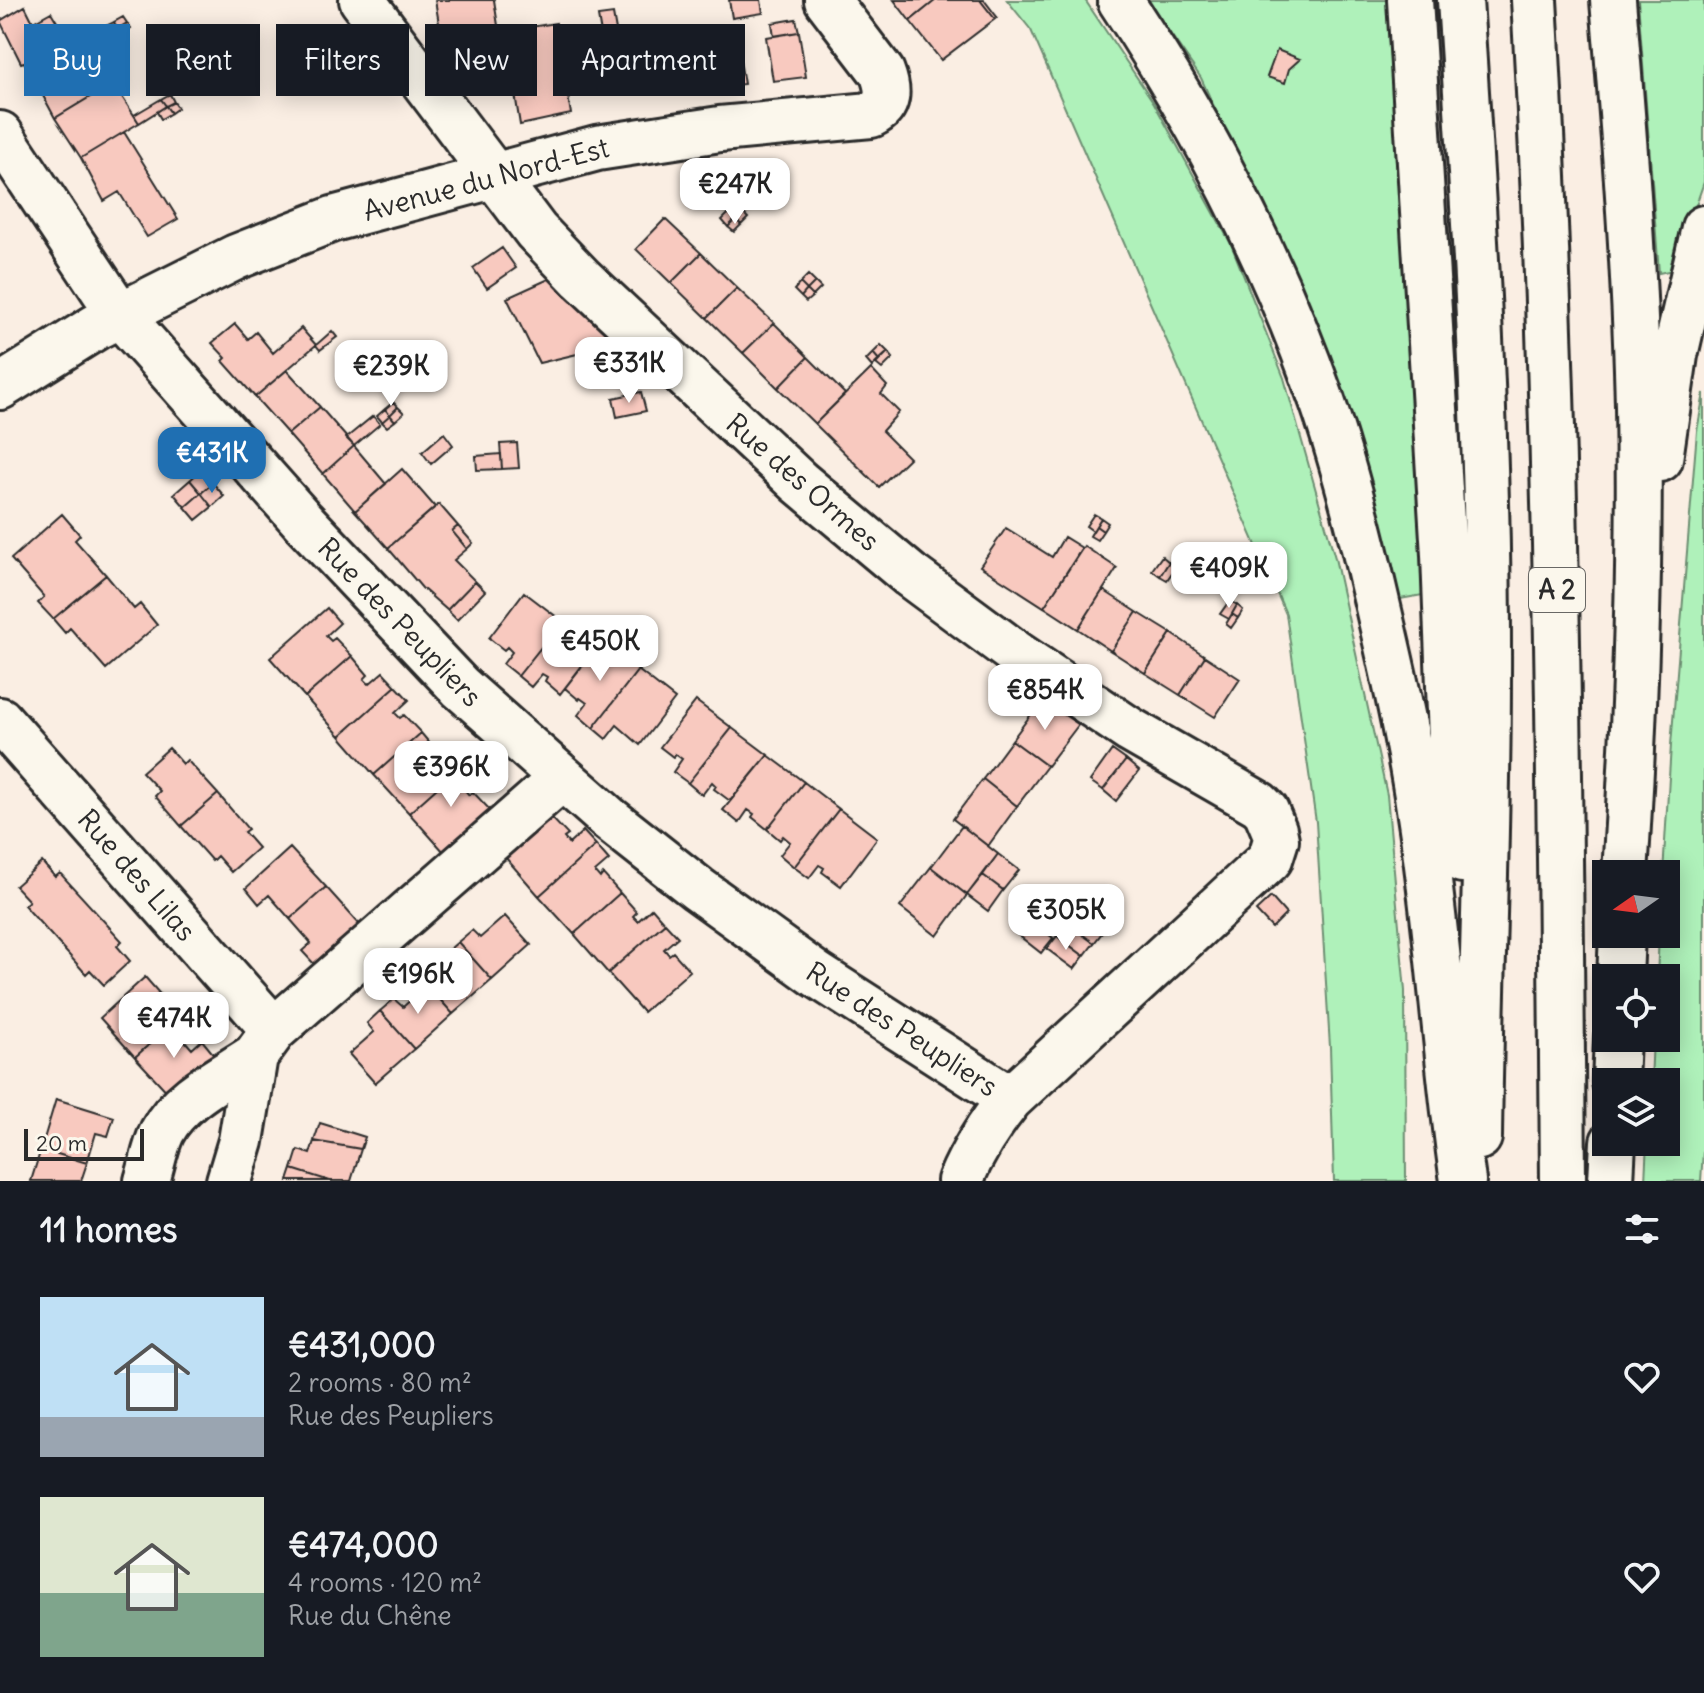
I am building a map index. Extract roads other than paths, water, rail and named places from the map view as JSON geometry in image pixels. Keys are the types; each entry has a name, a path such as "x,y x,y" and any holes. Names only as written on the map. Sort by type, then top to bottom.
{"main road":[{"name":"Rue des Ormes","path":"362,0 536,231 581,278 742,430 878,550 1018,655 1130,730 1259,804 1266,811 1276,840 1270,859 1010,1099"},
{"name":"Avenue du Nord-Est","path":"0,387 75,339 236,257 345,216 597,148 720,129 861,117 879,111 886,101 887,92 882,72 827,0"},
{"path":"1120,0 1185,104 1256,238 1307,360 1336,445 1385,635 1412,766 1428,869 1449,1083 1463,1181"},
{"path":"1410,0 1444,555 1451,739 1480,1078"},
{"name":"A 2","path":"1460,0 1478,326 1487,594 1486,836 1478,1181"},
{"name":"A 2","path":"1534,0 1556,544 1563,1181"},
{"path":"1613,0 1632,250 1638,406 1634,720 1626,860"},
{"name":"Rue des Peupliers","path":"0,134 120,315 303,521 460,687 662,862 788,955 1010,1099"},
{"path":"1634,720 1675,355 1704,228"},
{"name":"Rue des Lilas","path":"0,720 264,1043"},
{"path":"147,1181 161,1134 183,1105 264,1043 562,778"},
{"path":"229,1181 264,1043"},
{"path":"960,1181 983,1135 1010,1099"},
{"path":"1611,1181 1612,1156"}]}
